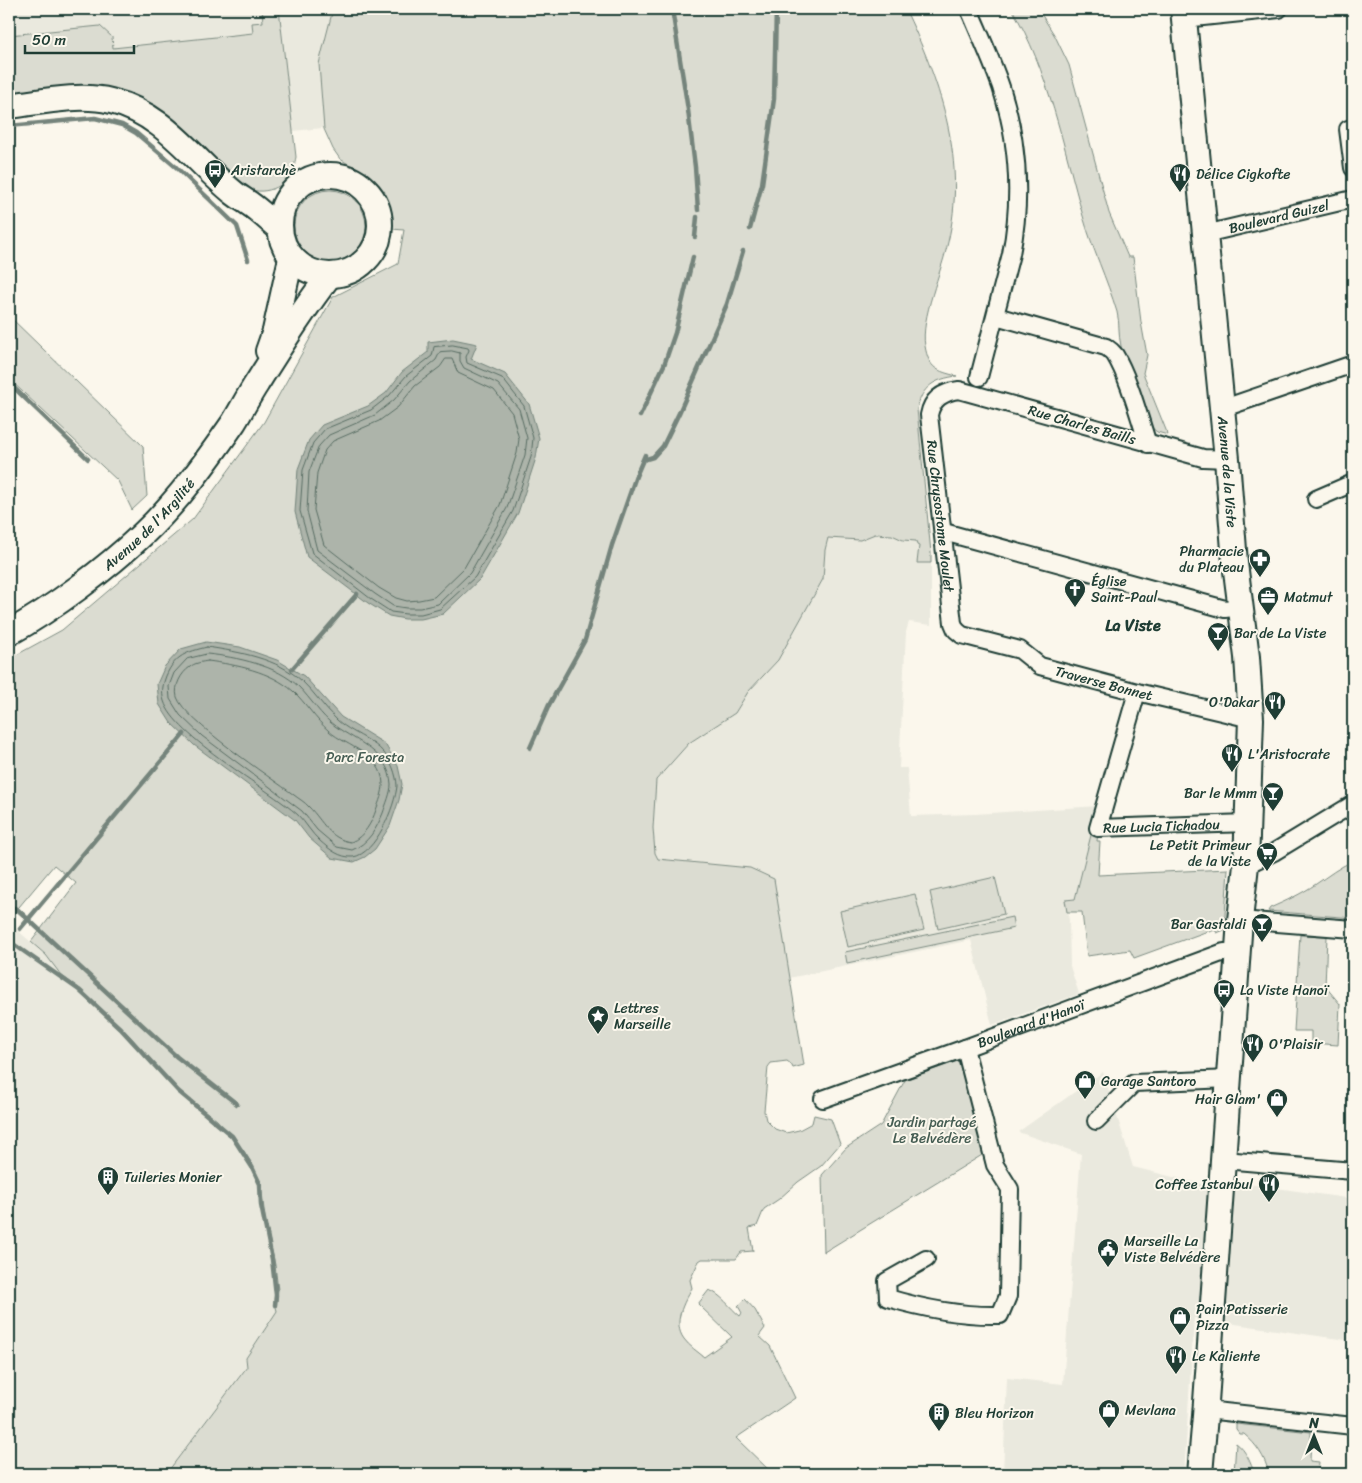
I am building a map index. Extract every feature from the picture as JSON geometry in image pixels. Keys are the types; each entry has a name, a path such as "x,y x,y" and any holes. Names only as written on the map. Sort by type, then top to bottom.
{"street":[{"path":"969,9 1000,85 1014,145 1018,182 1015,234 996,316 979,377"},
{"path":"1183,14 1279,9"},
{"name":"Avenue de la Viste","path":"1183,14 1251,720 1246,865 1240,920 1200,1474"},
{"path":"13,105 77,98 109,100 129,106 149,116 186,147 235,194 279,228"},
{"path":"1348,130 1353,168"},
{"path":"335,175 348,178 360,185 370,195 377,207 380,221 376,246 367,260 343,274 329,276 315,274 302,268 291,258 281,239 279,228 280,217 289,195 296,187 314,176 335,175"},
{"path":"249,203 289,195"},
{"name":"Boulevard Guizel","path":"1205,234 1353,199"},
{"name":"Avenue de l'Argilité","path":"256,384 274,331 291,258"},
{"name":"Avenue de l'Argilité","path":"9,633 76,588 143,533 205,463 329,276"},
{"path":"996,316 1111,350 1126,382 1148,444"},
{"path":"1221,409 1353,364"},
{"name":"Rue Charles Baills","path":"940,396 952,391 966,391 1148,444 1203,458 1227,459"},
{"name":"Rue Chrysostome Moulet","path":"940,396 930,410 929,421 938,505 944,532 953,623 956,630 962,635"},
{"path":"1316,499 1353,483"},
{"path":"944,532 1225,609 1240,607"},
{"name":"Traverse Bonnet","path":"962,635 1020,650 1040,666 1251,720"},
{"name":"Rue Lucia Tichadou","path":"1137,692 1098,828 1248,823"},
{"path":"1246,865 1274,852 1353,804"},
{"path":"1240,920 1353,929"},
{"name":"Boulevard d'Hanoï","path":"823,1099 1224,952 1239,952"},
{"path":"926,1259 887,1281 888,1298 911,1305 974,1316 1000,1315 1008,1296 1010,1189 995,1165 965,1048"},
{"path":"1096,1121 1134,1083 1230,1079"},
{"path":"1224,1160 1353,1171"},
{"path":"1206,1410 1353,1426"}],"shaded area":[{"path":"9,9 338,9 333,127 293,131 281,31 112,49 9,36"},
{"path":"875,534 892,535 903,540 916,541 919,545 917,563 931,563 931,625 909,622 906,632 899,768 907,768 911,816 1098,806 1075,899 1065,900 1069,920 1070,966 1079,994 992,1025 971,940 789,978 774,879 750,868 658,859 655,853 653,828 656,780 689,743 735,713 748,692 778,660 823,579 825,550 828,538 860,540"},
{"path":"9,923 46,955 62,975 80,989 128,1034 178,1090 217,1120 229,1132 244,1151 261,1183 265,1219 275,1265 278,1290 277,1311 246,1358 247,1367 166,1474 9,1474"},
{"path":"1103,1072 1133,1167 1205,1185 1241,1183 1353,1199 1353,1341 1194,1318 1184,1474 1003,1474 1007,1378 1063,1384 1081,1154 1018,1132"}],"green space":[{"path":"262,9 279,9 296,157 291,175 286,181 273,189 258,191 244,187 175,121 150,104 122,91 80,86 9,93 9,35 100,26 112,37 113,48 253,33 252,23 263,22"},
{"name":"Parc Foresta","path":"333,9 911,9 912,13 908,15 941,98 953,154 955,183 953,213 945,254 928,309 924,335 929,360 935,368 957,376 942,379 926,389 917,409 931,563 917,563 919,546 916,541 903,540 892,535 875,534 860,540 828,538 825,550 823,579 778,660 748,692 735,713 689,743 656,780 653,828 655,853 658,859 750,868 774,879 804,1065 793,1068 787,1061 771,1063 768,1067 764,1111 766,1120 775,1129 786,1133 799,1130 812,1123 814,1115 831,1119 840,1144 821,1166 764,1209 757,1226 749,1228 753,1251 741,1252 736,1259 702,1259 699,1261 690,1280 692,1288 679,1320 679,1326 684,1339 704,1357 732,1337 698,1304 709,1290 722,1298 740,1316 742,1313 738,1306 745,1299 755,1310 765,1328 759,1336 770,1346 795,1398 736,1438 773,1474 166,1474 247,1367 246,1358 277,1311 278,1290 275,1265 265,1219 261,1183 244,1151 217,1120 178,1090 128,1034 80,989 61,975 46,955 31,942 76,883 54,865 9,919 9,659 62,630 193,519 264,422 333,297 398,264 404,230 392,229 387,202 379,187 367,175 340,159 324,129 319,64"},
{"path":"1012,9 1038,9 1055,36 1069,65 1109,213 1128,257 1133,257 1147,355 1143,373 1168,435 1157,432 1151,427 1130,377 1120,342 1117,312 1087,228 1054,110 1036,57"},
{"path":"330,190 350,196 360,206 366,226 360,246 350,256 330,262 310,256 300,246 294,226 300,206 310,196"},
{"path":"9,316 143,446 147,496 132,510 118,481 9,379"},
{"path":"1092,831 1098,832 1097,841 1100,841 1098,875 1228,869 1224,930 1217,933 1215,930 1208,931 1134,958 1130,950 1087,956 1082,912 1067,912 1065,900 1075,899"},
{"path":"1353,861 1353,918 1268,911 1270,908 1305,891"},
{"path":"995,877 1004,914 938,929 930,892"},
{"path":"915,894 924,930 848,947 840,911"},
{"path":"1012,917 1014,928 847,963 845,952"},
{"path":"1300,935 1327,936 1325,986 1340,1004 1338,1045 1311,1043 1311,1031 1294,1031"},
{"name":"Jardin partagé Le Belvédère","path":"963,1059 987,1152 824,1252 822,1175 846,1148 881,1125 905,1080"},
{"path":"1236,1424 1311,1432 1310,1461 1319,1462 1318,1474 1269,1474 1260,1452 1253,1442 1244,1434 1240,1434 1236,1429"},
{"path":"1236,1443 1246,1453 1255,1474 1234,1474"}],"water":[{"path":"453,339 477,344 471,359 505,374 529,404 539,438 536,458 518,513 480,579 443,614 421,619 389,616 368,603 307,557 295,512 298,469 309,440 322,425 368,406 386,393 402,372 428,352 428,342"},
{"path":"206,642 240,647 277,660 304,676 341,717 385,744 398,766 402,784 399,800 390,826 375,849 365,857 354,862 332,858 309,838 295,820 194,745 171,723 159,704 157,684 165,666 181,649"}],"waterway":[{"path":"672,9 688,110 698,210"},
{"path":"750,229 762,184 774,99 776,9"},
{"path":"9,126 95,118 122,125 136,133 176,167 237,226 248,260"},
{"path":"695,237 697,217"},
{"path":"643,460 653,457 663,446 679,413 727,304 743,251"},
{"path":"640,416 664,365 675,333 693,257"},
{"path":"9,383 88,459"},
{"path":"530,748 549,705 585,640 612,545 645,455"},
{"path":"292,669 357,594"},
{"path":"20,929 184,734"},
{"path":"9,906 17,909 177,1057 237,1104"},
{"path":"9,941 79,990 120,1028 178,1091 232,1136 252,1167 260,1184 261,1205 272,1259 276,1295 275,1305"}],"place":[{"name":"Aristarchè","path":"215,189"},
{"name":"Délice Cigkofte","path":"1180,193"},
{"name":"Pharmacie du Plateau","path":"1260,578"},
{"name":"Église Saint-Paul","path":"1075,608"},
{"name":"Matmut","path":"1268,616"},
{"name":"Bar de La Viste","path":"1218,652"},
{"name":"O'Dakar","path":"1275,721"},
{"name":"L'Aristocrate","path":"1232,773"},
{"name":"Bar le Mmm","path":"1273,812"},
{"name":"Le Petit Primeur de la Viste","path":"1267,872"},
{"name":"Bar Gastaldi","path":"1262,943"},
{"name":"La Viste Hanoï","path":"1224,1009"},
{"name":"Lettres Marseille","path":"598,1035"},
{"name":"O'Plaisir","path":"1253,1063"},
{"name":"Garage Santoro","path":"1085,1100"},
{"name":"Hair Glam'","path":"1277,1118"},
{"name":"Tuileries Monier","path":"108,1196"},
{"name":"Coffee Istanbul","path":"1269,1203"},
{"name":"Marseille La Viste Belvédère","path":"1108,1268"},
{"name":"Pain Patisserie Pizza","path":"1180,1336"},
{"name":"Le Kaliente","path":"1176,1375"},
{"name":"Mevlana","path":"1109,1429"},
{"name":"Bleu Horizon","path":"939,1432"}],"district":[{"name":"La Viste","path":"1133,625"}]}
